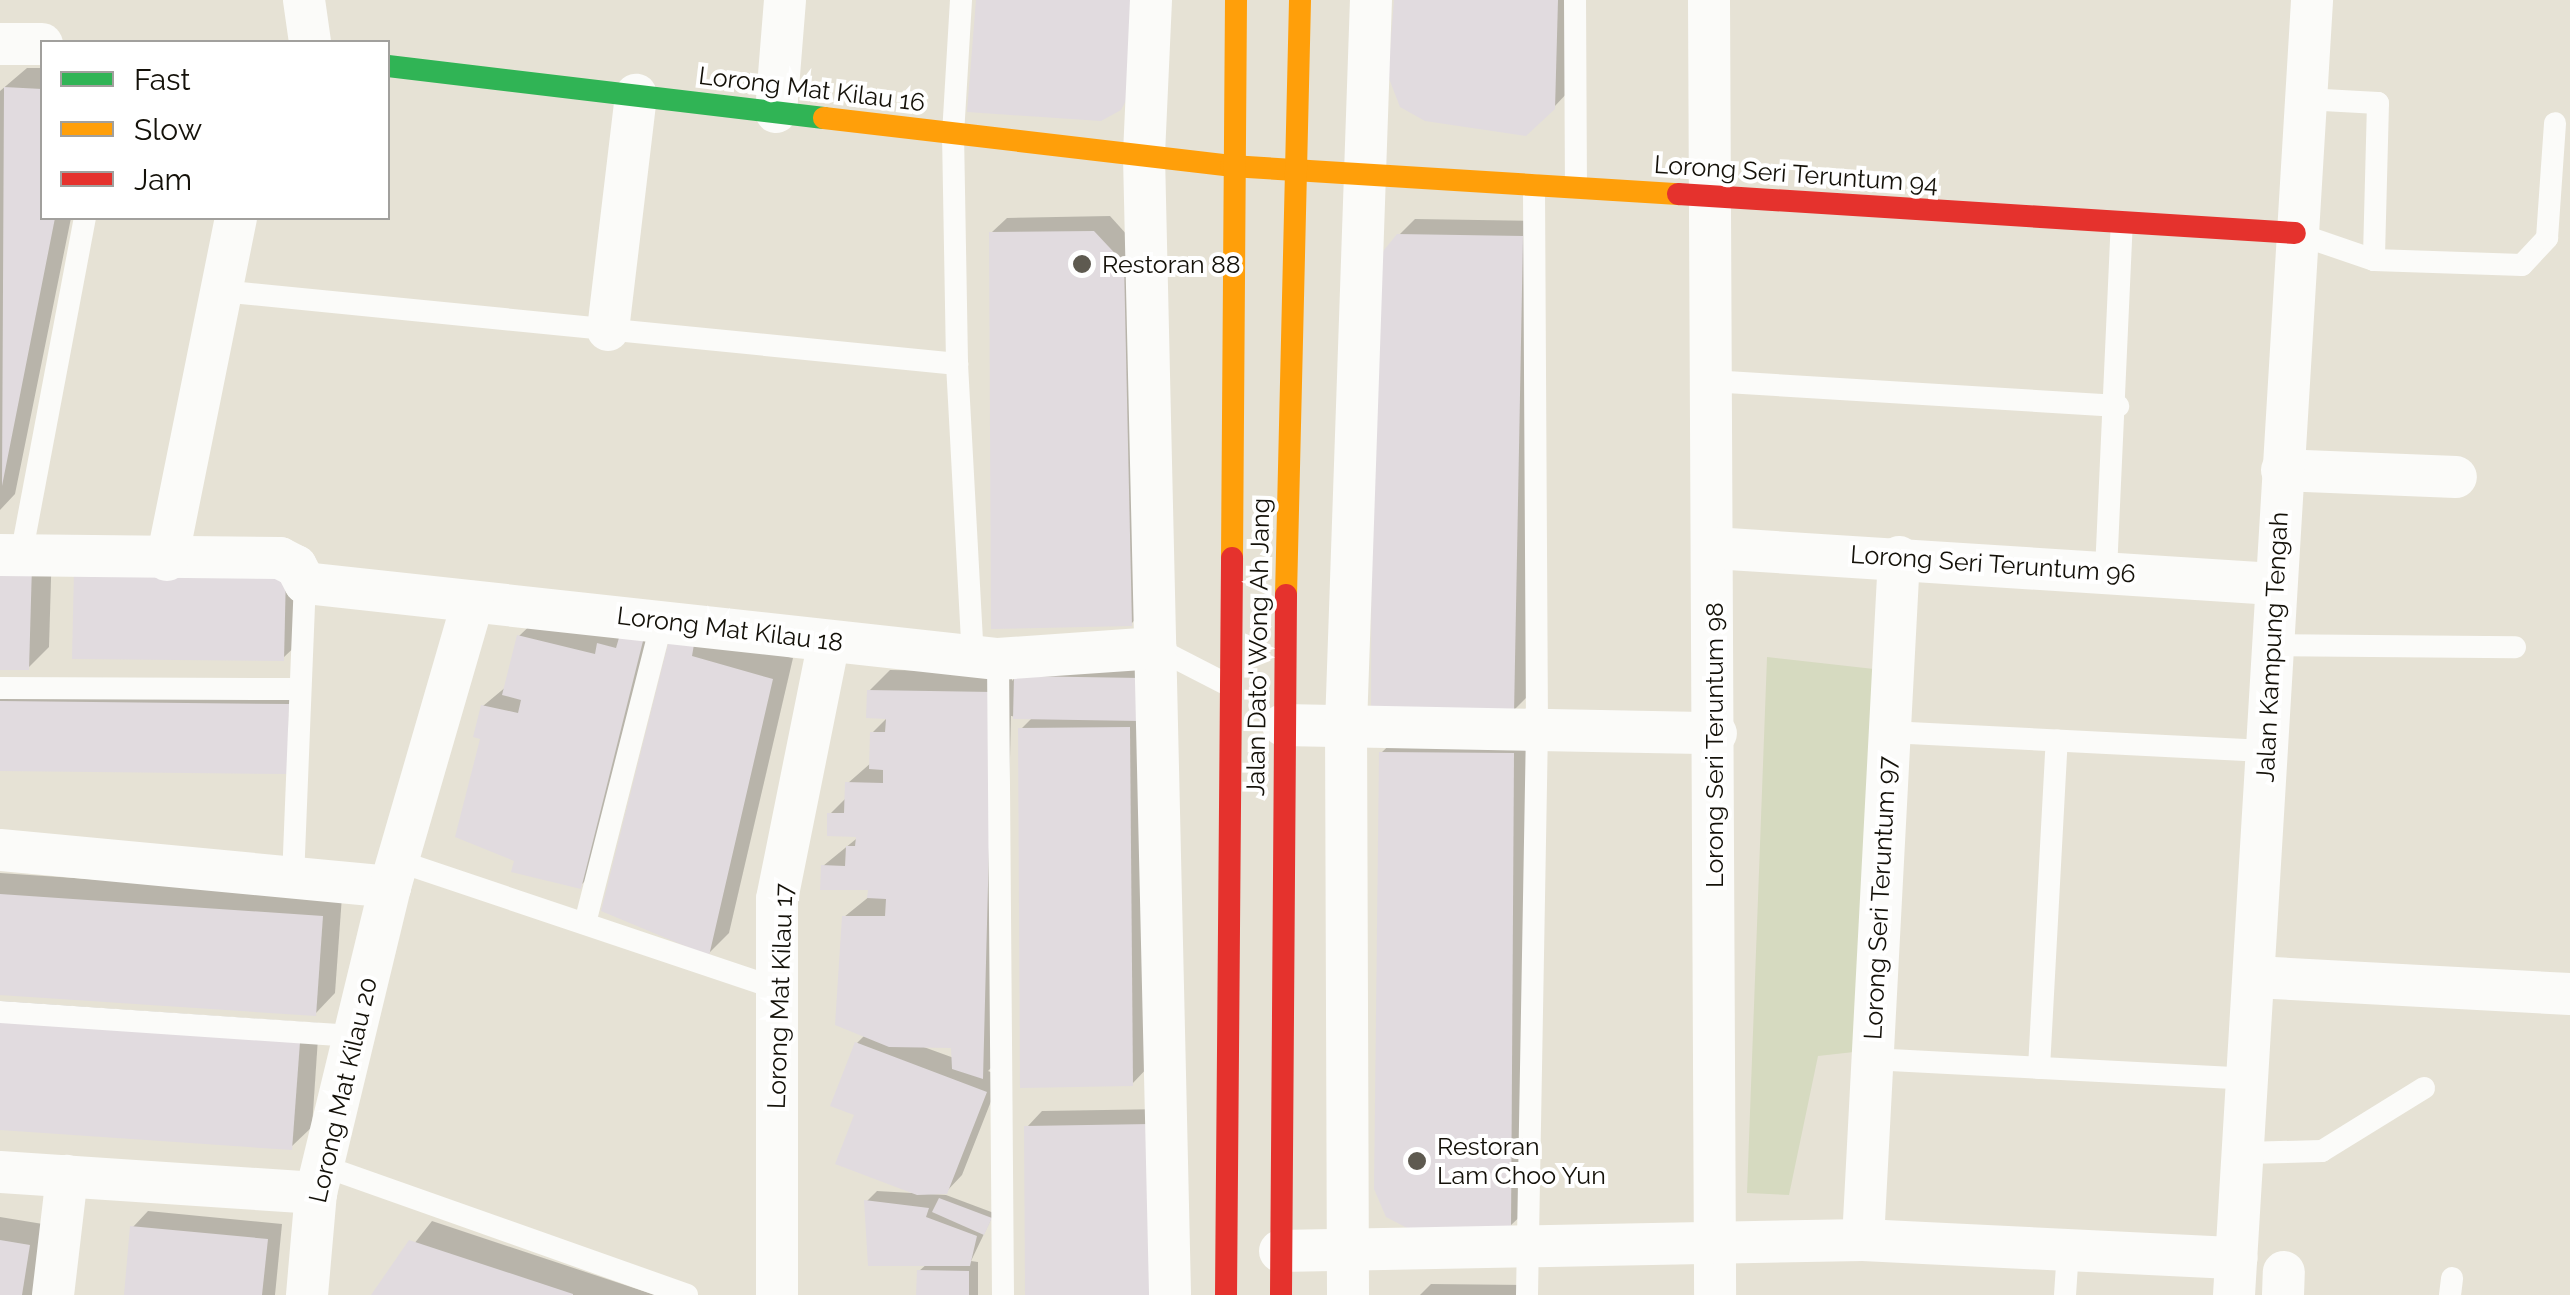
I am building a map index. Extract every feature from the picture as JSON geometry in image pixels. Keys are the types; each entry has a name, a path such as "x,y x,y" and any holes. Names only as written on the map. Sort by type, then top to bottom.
{"main road":[{"name":"Jalan Dato' Wong Ah Jang","path":"1226,1295 1231,166 1236,0"},
{"name":"Jalan Dato' Wong Ah Jang","path":"1282,1295 1283,725 1300,0"},
{"name":"Lorong Mat Kilau 16","path":"390,66 1231,166 1294,170"},
{"name":"Lorong Seri Teruntum 94","path":"1294,170 2295,232"}],"street":[{"path":"304,0 310,40"},
{"path":"776,112 785,0"},
{"path":"1150,0 1144,156 1170,1295"},
{"path":"1348,1295 1346,726 1371,0"},
{"name":"Lorong Seri Teruntum 98","path":"1708,0 1716,733 1715,1295"},
{"name":"Jalan Kampung Tengah","path":"2236,1276 2270,646 2312,0"},
{"path":"0,44 40,44"},
{"path":"608,330 636,95"},
{"path":"167,560 236,220"},
{"path":"2282,470 2456,477"},
{"name":"Lorong Seri Teruntum 96","path":"1713,548 2274,584"},
{"path":"11,556 280,558 296,566 305,583"},
{"name":"Lorong Seri Teruntum 97","path":"1863,1240 1899,557"},
{"name":"Lorong Mat Kilau 18","path":"305,583 985,658 1156,648"},
{"name":"Lorong Mat Kilau 20","path":"307,1295 321,1180 394,874 473,602"},
{"name":"Lorong Mat Kilau 17","path":"777,1295 778,899 829,640"},
{"path":"1283,725 1716,733"},
{"path":"0,850 293,879 394,874"},
{"path":"2255,977 2570,994"},
{"path":"0,1172 321,1180"},
{"path":"53,1295 67,1176"},
{"path":"1280,1251 1527,1241 1863,1240 2068,1250 2236,1276"}],"lane":[{"path":"962,0 953,133 957,364 985,658 1003,1295"},
{"path":"1575,0 1576,188"},
{"path":"2304,100 2378,103 2374,260"},
{"path":"2295,232 2374,260 2522,265 2547,238 2555,123"},
{"path":"1527,1295 1538,730 1534,185"},
{"path":"11,556 85,220"},
{"path":"2106,572 2118,406 2122,222"},
{"path":"221,291 957,364"},
{"path":"1710,382 2118,406"},
{"path":"293,879 305,583"},
{"path":"585,923 662,620"},
{"path":"2270,646 2515,646"},
{"path":"1156,648 1228,685"},
{"path":"0,688 300,689"},
{"path":"1890,732 2265,751"},
{"path":"2038,1068 2057,740"},
{"path":"394,874 585,923 776,988"},
{"path":"0,1012 356,1036"},
{"path":"1871,1059 2248,1078"},
{"path":"2245,1153 2322,1151 2424,1088"},
{"path":"321,1180 687,1295"},
{"path":"2065,1295 2068,1250"}],"green space":[{"path":"1767,657 1874,669 1854,1052 1818,1056 1789,1195 1747,1193"}],"building":[{"path":"976,0 1136,0 1131,91 1121,110 1101,121 967,112"},
{"path":"1394,0 1558,0 1555,109 1526,136 1425,121 1400,107 1388,76"},
{"path":"4,87 40,89 40,220 55,220 2,486"},
{"path":"1094,231 1124,263 1132,626 991,629 989,232"},
{"path":"1397,234 1523,236 1514,714 1371,715 1372,265"},
{"path":"0,565 32,565 29,670 0,670"},
{"path":"74,570 286,572 284,661 72,659"},
{"path":"623,624 646,629 581,889 511,872 514,861 455,837 480,739 473,737 481,705 518,713 521,700 502,695 517,635 595,654 597,643 616,648"},
{"path":"672,628 696,633 692,656 773,679 709,956 601,911"},
{"path":"1014,676 1141,678 1140,721 1013,719"},
{"path":"867,690 993,692 983,1079 952,1069 951,1048 889,1047 835,1025 842,916 885,916 886,899 867,898 868,890 820,890 821,865 845,866 846,846 855,846 856,837 827,836 827,813 844,813 845,782 883,783 883,770 869,769 870,732 885,732 886,719 866,718"},
{"path":"0,701 289,704 288,774 0,771"},
{"path":"1130,727 1133,1086 1020,1088 1018,728"},
{"path":"1379,752 1514,753 1511,1229 1411,1230 1386,1217 1374,1189"},
{"path":"0,894 323,916 316,1016 0,995"},
{"path":"0,1022 300,1042 292,1150 0,1130"},
{"path":"855,1042 987,1092 947,1194 917,1195 835,1164 854,1115 830,1106"},
{"path":"1151,1124 1157,1295 1025,1295 1024,1126"},
{"path":"939,1198 992,1218 984,1235 932,1212"},
{"path":"864,1200 929,1208 926,1217 977,1236 970,1266 868,1266"},
{"path":"130,1226 268,1239 262,1295 124,1295"},
{"path":"0,1240 30,1245 22,1295 0,1295"},
{"path":"409,1240 573,1294 573,1295 371,1295"},
{"path":"917,1270 969,1271 969,1295 916,1295"}],"traffic: fast":[{"path":"390,66 824,118"}],"traffic: slow":[{"path":"1232,558 1236,0"},
{"path":"1286,595 1300,0"},
{"path":"824,118 1231,166 1678,194"}],"traffic: jam":[{"path":"1678,194 2295,233"},
{"path":"1226,1295 1232,558"},
{"path":"1281,1295 1286,595"}],"place":[{"name":"Restoran 88","path":"1082,264"},
{"name":"Restoran Lam Choo Yun","path":"1417,1161"}]}
